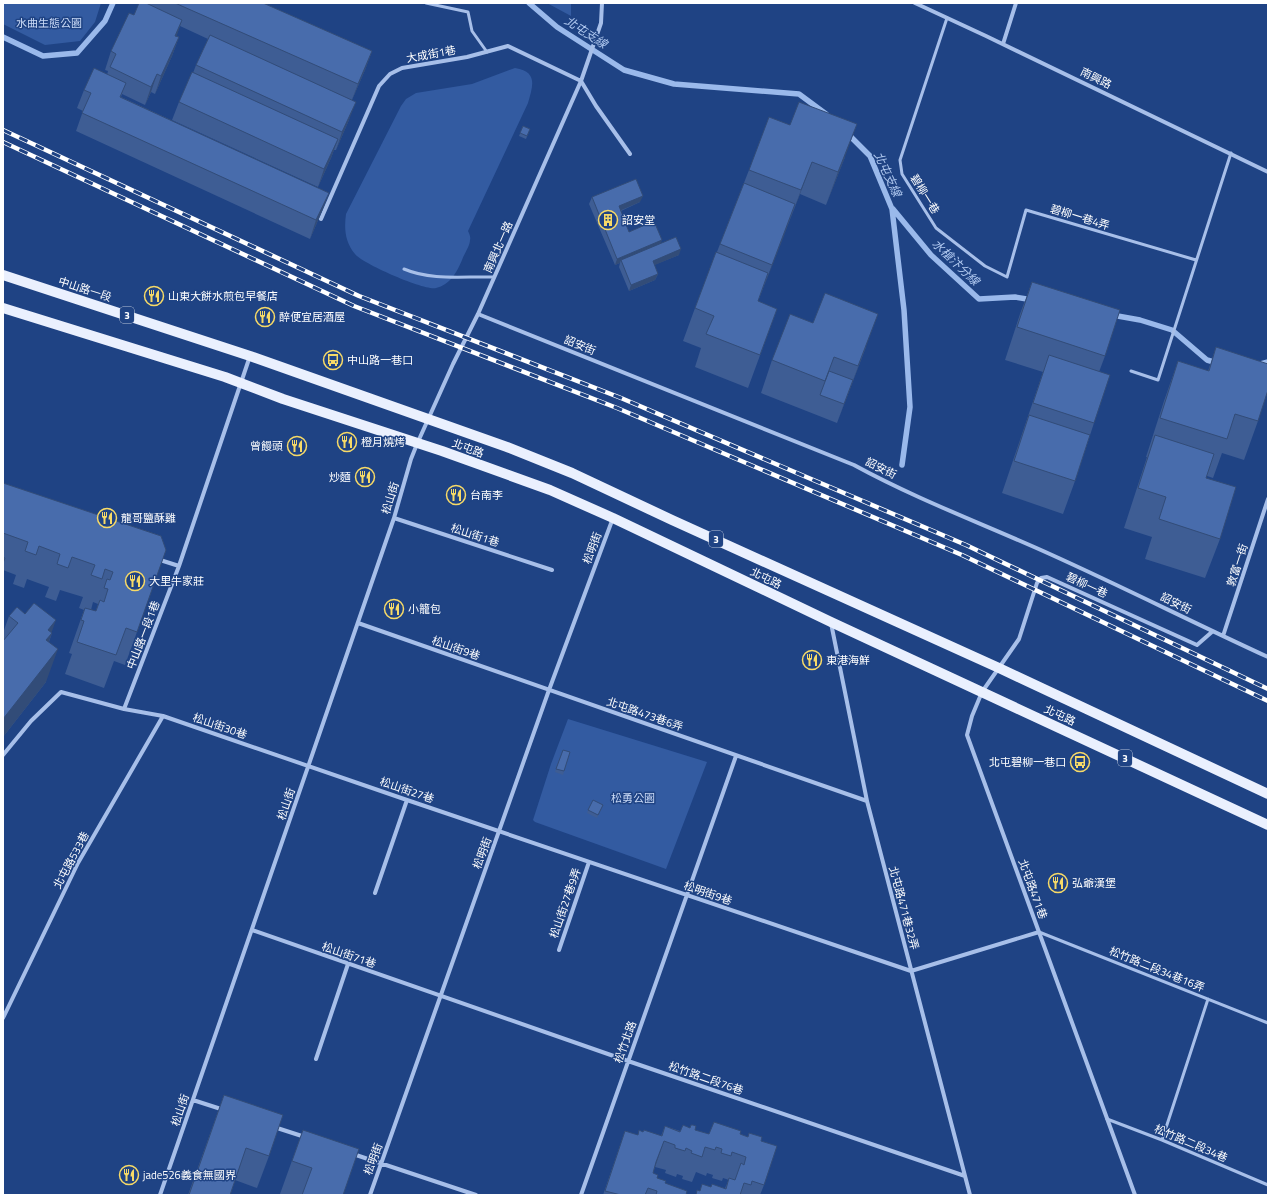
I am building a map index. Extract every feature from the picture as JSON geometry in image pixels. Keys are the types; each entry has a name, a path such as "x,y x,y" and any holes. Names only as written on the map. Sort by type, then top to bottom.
{"main road":[{"name":"中山路一段","path":"3,275 250,356"},
{"name":"3","path":"3,308 242,383"},
{"name":"北屯路","path":"250,356 507,447 572,473 999,668 1268,794"},
{"name":"北屯路","path":"242,383 283,399 550,490 613,518 831,622 1268,825"}],"street":[{"name":"南興北一路","path":"429,419 453,364 478,314 581,81 601,23 602,3"},
{"name":"南興路","path":"915,3 1268,172"},
{"path":"1003,44 1016,3"},
{"name":"大成街1巷","path":"321,218 379,86 390,74 402,68 487,52 508,46 581,81"},
{"path":"581,81 596,106 630,154"},
{"name":"詔安街","path":"478,314 847,462 924,499 1051,554 1268,657"},
{"name":"中山路一段1巷","path":"124,709 179,566 250,356"},
{"name":"松山街","path":"160,1195 394,518 411,459 429,419"},
{"name":"敦富一街","path":"1223,636 1268,499"},
{"name":"松山街1巷","path":"394,518 552,570"},
{"name":"松明街","path":"370,1195 549,690 613,518"},
{"path":"149,557 179,566"},
{"name":"碧柳一巷","path":"999,668 1019,639 1039,580 1047,577 1197,645 1213,631"},
{"name":"北屯路471巷32弄","path":"831,622 867,802 970,1195"},
{"name":"松山街9巷","path":"358,623 549,690"},
{"name":"北屯路471巷","path":"999,668 982,692 972,716 967,735 1135,1195"},
{"name":"北屯路473巷6弄","path":"549,690 867,802"},
{"path":"3,755 31,721 61,692 124,709"},
{"name":"松山街30巷","path":"124,709 163,716 308,766"},
{"name":"北屯路533巷","path":"3,1018 78,863 163,716"},
{"path":"687,895 736,756"},
{"name":"松山街27巷","path":"308,766 499,831"},
{"path":"375,893 407,800"},
{"name":"松明街9巷","path":"499,831 911,971"},
{"name":"松山街27巷9弄","path":"559,950 589,862"},
{"name":"松竹北路","path":"581,1195 687,895"},
{"name":"松山街71巷","path":"252,930 441,996"},
{"path":"911,971 1039,932"},
{"path":"316,1059 348,964"},
{"name":"松竹路二段76巷","path":"441,996 965,1176"},
{"path":"193,1100 231,1112"},
{"path":"268,1125 314,1140"},
{"path":"351,1153 476,1195"}],"lane":[{"path":"426,3 468,12 472,32 487,52"},
{"name":"碧柳一巷","path":"947,18 900,160 902,174 936,228 985,266 1007,277"},
{"path":"1131,371 1158,380 1231,153"},
{"name":"碧柳一巷4弄","path":"1007,277 1026,210 1196,260"},
{"path":"404,269 414,274 435,277 494,277"},
{"name":"松竹路二段34巷16弄","path":"1039,932 1268,1023"},
{"path":"1162,1140 1208,999"},
{"name":"松竹路二段34巷","path":"1107,1119 1162,1140 1268,1185"}],"green space":[{"name":"水曲生態公園","path":"3,3 101,3 95,22 80,41 45,45 3,24"},
{"path":"547,3 571,3 571,16"},
{"path":"515,68 522,70 531,76 532,85 528,103 468,231 470,235 469,245 458,269 449,281 436,288 430,288 394,276 369,264 355,254 347,240 345,230 346,214 406,99 416,93 472,84"},
{"name":"松勇公園","path":"568,719 707,762 666,869 533,820 551,764"}],"building":[{"path":"139,3 146,3 182,20 175,36 179,37 161,76 157,74 151,87 110,67 116,54 111,51 129,13 134,15"},
{"path":"175,3 263,3 372,51 358,84"},
{"path":"210,35 356,102 342,132 196,65"},
{"path":"94,68 126,83 120,97 329,193 316,220 82,113 91,93 84,90"},
{"path":"192,72 338,139 324,169 179,102"},
{"path":"799,102 857,124 838,172 812,162 801,190 749,170 769,117 790,125"},
{"path":"523,126 530,129 527,136 520,133"},
{"name":"詔安堂","path":"636,179 643,196 619,206 629,232 654,221 662,240 617,259 592,197"},
{"path":"744,183 795,204 772,265 720,244"},
{"name":"詔安堂","path":"676,237 681,249 653,261 658,274 631,285 621,260"},
{"path":"716,252 768,273 758,301 777,309 760,355 706,334 714,316 695,308"},
{"path":"1032,282 1120,310 1105,356 1017,327"},
{"path":"825,293 878,314 858,366 834,357 825,381 772,360 790,314 813,323"},
{"path":"1216,347 1268,364 1268,390 1258,421 1235,414 1227,439 1160,418 1178,361 1209,371"},
{"path":"1049,355 1110,375 1094,423 1033,403"},
{"path":"829,371 853,380 844,404 820,395"},
{"path":"1029,415 1090,435 1075,481 1014,461"},
{"path":"1155,435 1214,454 1206,478 1236,487 1220,539 1159,519 1166,497 1138,488"},
{"path":"3,483 161,536 166,550 137,632 126,628 116,655 77,642 84,621 81,620 85,608 96,611 100,600 104,602 108,589 104,588 107,579 110,580 113,572 105,569 102,579 91,575 95,565 72,557 68,568 57,564 60,554 39,546 36,555 25,551 28,542 3,533"},
{"path":"34,603 56,620 48,630 52,633 46,640 58,649 3,719 3,641 18,623 9,616 17,607 25,614"},
{"path":"563,750 570,752 564,771 556,769"},
{"path":"593,800 603,805 598,815 588,810"},
{"path":"224,1095 283,1115 269,1156 246,1148 230,1195 189,1195"},
{"path":"714,1122 741,1131 740,1134 748,1137 749,1133 762,1137 761,1141 777,1146 764,1185 752,1181 751,1185 744,1183 740,1195 696,1195 697,1190 700,1191 702,1184 711,1187 712,1184 726,1189 729,1178 735,1180 741,1163 744,1165 746,1157 732,1152 731,1156 721,1153 722,1149 716,1147 715,1150 705,1147 702,1157 691,1153 692,1151 686,1148 685,1151 675,1148 675,1145 664,1141 653,1173 658,1175 657,1178 666,1181 665,1183 687,1191 686,1195 656,1195 657,1191 648,1188 645,1195 621,1195 605,1191 625,1131 638,1135 639,1130 643,1132 644,1130 662,1136 665,1126 680,1132 683,1125 690,1128 691,1125 693,1125 696,1126 695,1130 709,1134"},
{"path":"303,1130 359,1149 343,1195 302,1195 312,1168 292,1161"}],"waterway":[{"name":"北屯支線","path":"3,37 43,56 77,53 105,21 113,3"},
{"name":"北屯支線","path":"529,3 557,27 624,70 674,84 799,94 826,114"},
{"name":"北屯支線","path":"847,133 870,156 892,209 904,310 910,407 902,465"},
{"name":"水槍汴分線","path":"893,209 931,255 979,299 1015,297 1033,300"},
{"name":"水槍汴分線","path":"1112,315 1140,320 1172,330 1207,360 1217,363"},
{"name":"水槍汴分線","path":"1257,365 1268,362"}],"railway":[{"path":"3,130 359,296 621,398 966,545 1268,689"},
{"path":"3,142 354,306 617,408 962,555 1268,701"}],"place":[{"name":"詔安堂","path":"608,220"},
{"name":"山東大餅水煎包早餐店","path":"154,296"},
{"name":"醉便宜居酒屋","path":"265,317"},
{"name":"中山路一巷口","path":"333,360"},
{"name":"橙月燒烤","path":"347,442"},
{"name":"曾饅頭","path":"297,446"},
{"name":"炒麵","path":"365,477"},
{"name":"台南李","path":"456,495"},
{"name":"龍哥鹽酥雞","path":"107,518"},
{"name":"大里牛家莊","path":"135,581"},
{"name":"小籠包","path":"394,609"},
{"name":"東港海鮮","path":"812,660"},
{"name":"北屯碧柳一巷口","path":"1080,762"},
{"name":"弘爺漢堡","path":"1058,883"},
{"name":"jade526義食無國界","path":"129,1175"}]}
